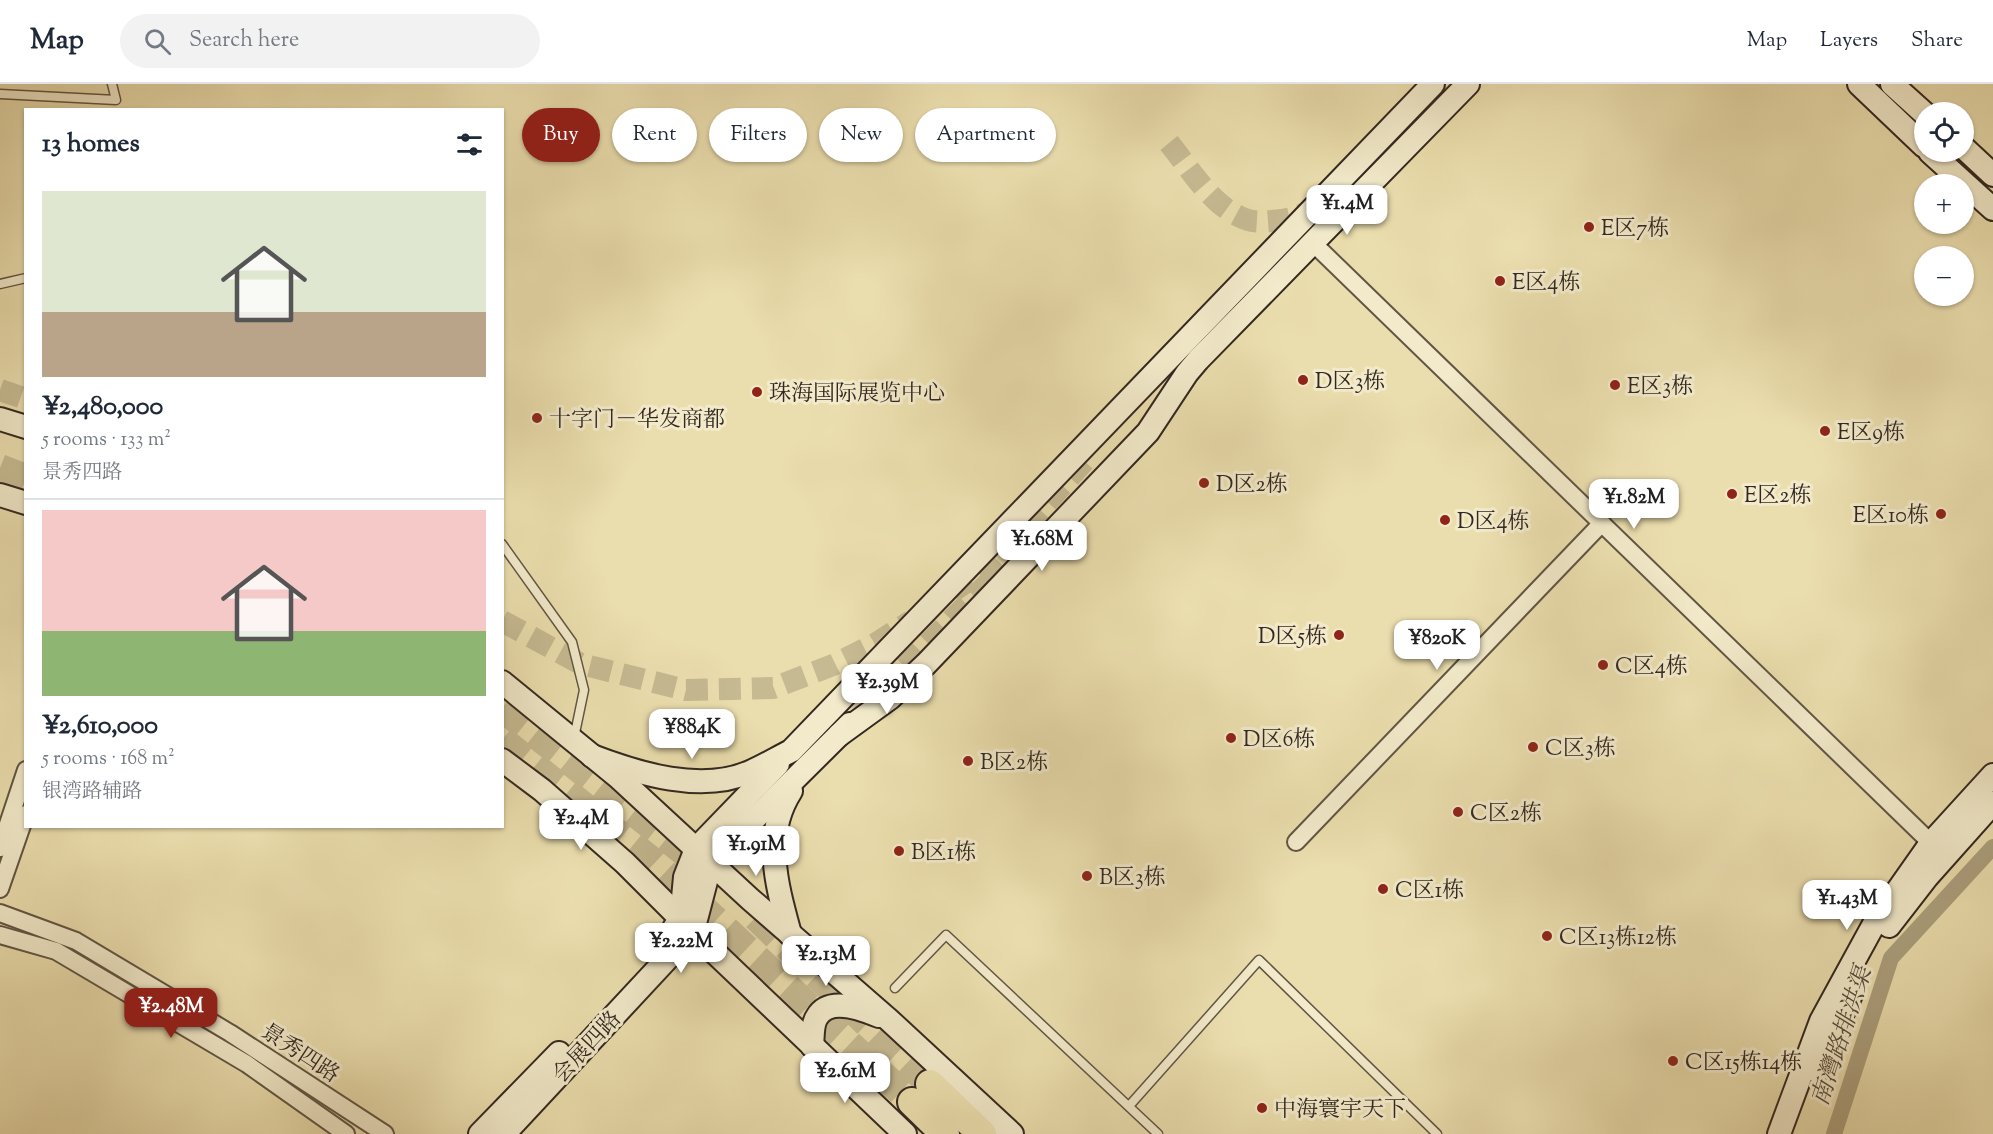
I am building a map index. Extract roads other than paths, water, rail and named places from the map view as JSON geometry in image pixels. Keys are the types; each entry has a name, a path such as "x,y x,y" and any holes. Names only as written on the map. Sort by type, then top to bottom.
{"highway":[{"path":"945,1134 921,1093 982,1134"}],"main road":[{"path":"687,925 685,877 791,751 1432,84"},
{"path":"839,735 890,698 909,681 1140,441 1161,416 1187,373 1198,360 1468,84"},
{"path":"1859,84 1914,136"},
{"path":"1893,84 1914,104"},
{"path":"1974,157 1993,175"},
{"path":"1941,162 1993,209"},
{"path":"0,419 24,427"},
{"path":"0,495 24,502"},
{"path":"703,856 802,773 906,667"},
{"path":"504,684 618,777 1012,1134"},
{"path":"592,756 654,777 699,781 748,773 791,751"},
{"path":"504,762 542,790 625,862 687,925 905,1134"},
{"path":"790,934 779,896 773,852 775,829 784,802 802,773"},
{"path":"1779,1134 1821,1021 1874,924 1931,843 1993,775"},
{"path":"1794,1134 1820,1062 1851,993 1890,926 1928,877 1993,803"},
{"name":"会展四路","path":"480,1134 656,953 687,925"},
{"name":"会展四路","path":"504,1134 687,925"},
{"path":"812,1046 815,1018 824,1008 842,1005 862,1009 888,1020"}],"street":[{"path":"1313,243 1931,843"},
{"path":"1296,842 1602,524"},
{"path":"0,848 24,776"},
{"path":"0,889 24,820"},
{"name":"景秀四路","path":"0,913 76,941 230,1033 385,1134"},
{"name":"景秀四路","path":"0,935 56,951 247,1064 346,1134"}],"lane":[{"path":"0,94 116,100 112,84"},
{"path":"0,284 24,278"},
{"path":"504,547 572,642 584,690 573,741"},
{"path":"895,988 946,935 1158,1134"},
{"path":"1129,1106 1259,960 1437,1134"}],"waterway":[{"name":"南灣路排洪渠","path":"1834,1134 1891,958 1993,847"}],"tunnel":[{"path":"1169,143 1213,198 1235,215 1252,221 1273,221 1299,216 1316,207"},
{"path":"0,390 24,398"},
{"path":"952,592 988,567 1090,455"},
{"path":"0,468 24,477"},
{"path":"905,667 999,572"},
{"path":"504,622 581,664 686,690 773,688 833,665 875,644 911,621"},
{"path":"504,710 689,856"},
{"path":"504,742 651,860 912,1102"},
{"path":"756,917 930,1084"}],"place":[{"name":"E区7栋","path":"1589,227"},
{"name":"E区4栋","path":"1500,281"},
{"name":"D区3栋","path":"1303,380"},
{"name":"E区3栋","path":"1615,385"},
{"name":"珠海国际展览中心","path":"757,392"},
{"name":"十字门－华发商都","path":"537,418"},
{"name":"E区9栋","path":"1825,431"},
{"name":"D区2栋","path":"1204,483"},
{"name":"E区2栋","path":"1732,494"},
{"name":"E区10栋","path":"1941,514"},
{"name":"D区4栋","path":"1445,520"},
{"name":"D区5栋","path":"1339,635"},
{"name":"C区4栋","path":"1603,665"},
{"name":"D区6栋","path":"1231,738"},
{"name":"C区3栋","path":"1533,747"},
{"name":"B区2栋","path":"968,761"},
{"name":"C区2栋","path":"1458,812"},
{"name":"B区1栋","path":"899,851"},
{"name":"B区3栋","path":"1087,876"},
{"name":"C区1栋","path":"1383,889"},
{"name":"C区13栋12栋","path":"1547,936"},
{"name":"C区15栋14栋","path":"1673,1061"},
{"name":"中海寰宇天下","path":"1262,1108"}]}
